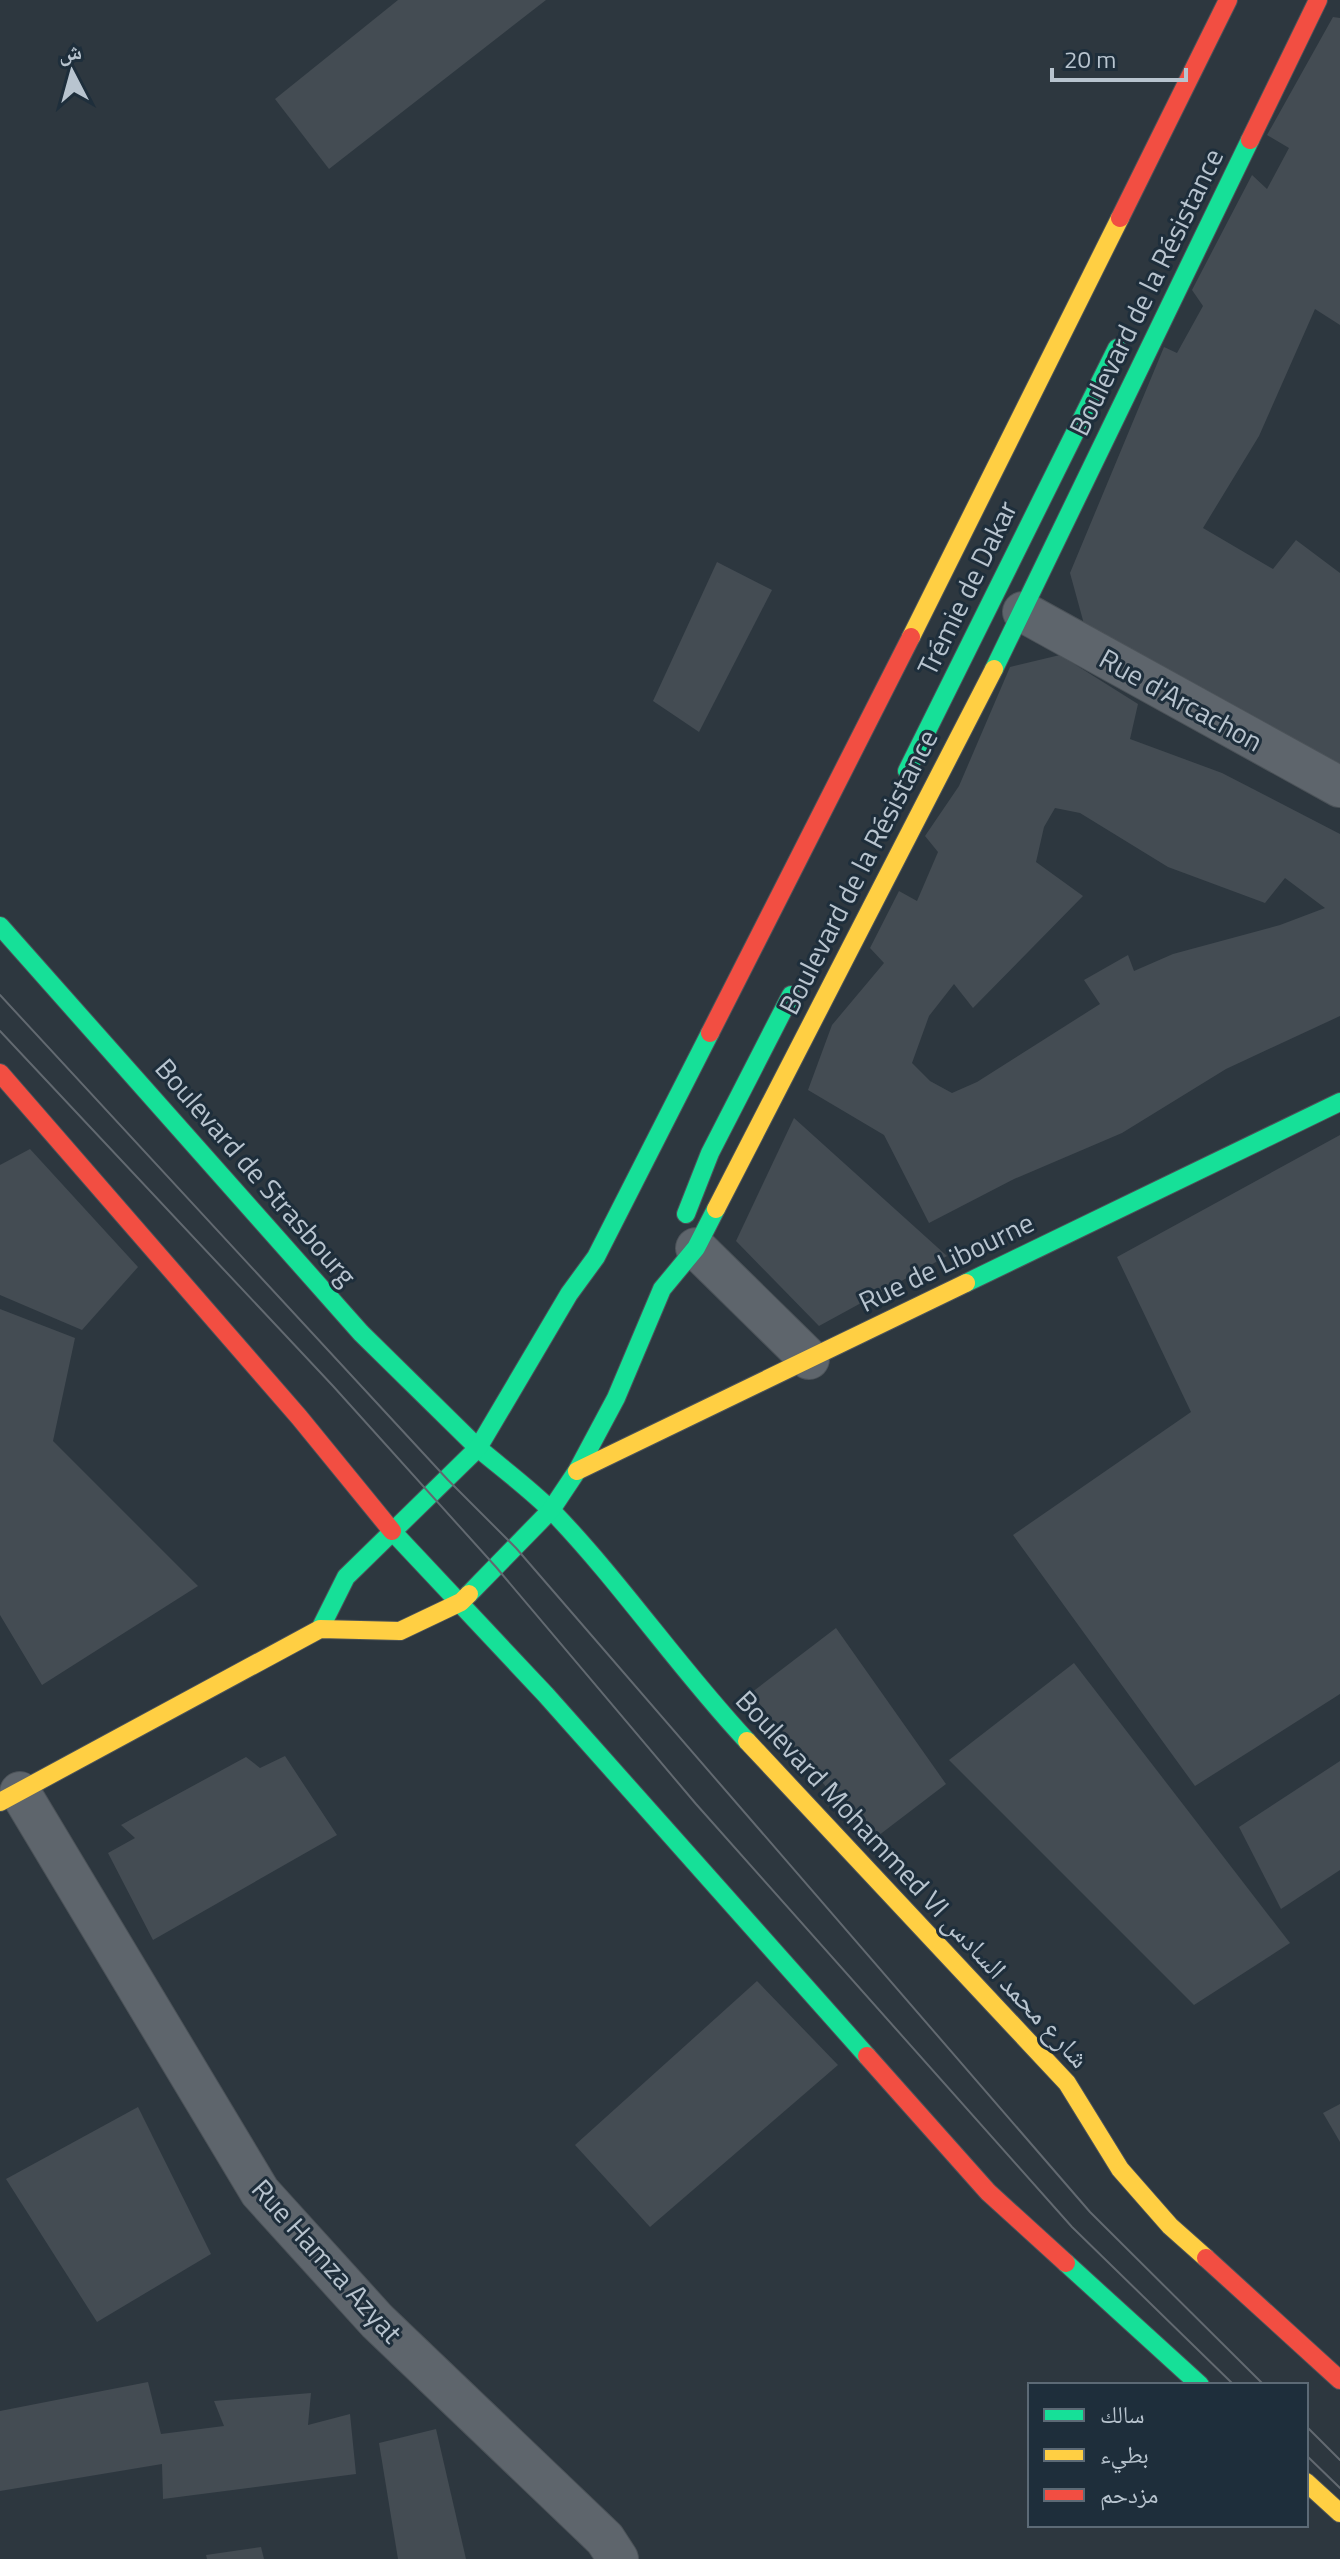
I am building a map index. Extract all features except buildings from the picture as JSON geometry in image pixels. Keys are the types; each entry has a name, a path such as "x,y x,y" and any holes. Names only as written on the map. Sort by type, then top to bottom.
{"main road":[{"name":"Boulevard de la Résistance","path":"320,1629 346,1577 478,1448 569,1294 596,1257 977,508 1228,0"},
{"name":"Boulevard de la Résistance","path":"10,1797 320,1629 400,1631 461,1602 551,1510 577,1471 616,1398 662,1289 696,1248 1023,612 1318,0"},
{"name":"Trémie de Dakar","path":"896,793 1129,324"},
{"name":"Boulevard de Strasbourg","path":"0,926 361,1333 478,1448"},
{"path":"662,1289 710,1153 803,973"},
{"path":"0,1073 299,1417 392,1531 461,1602 988,2192 1198,2383"},
{"name":"Rue de Libourne","path":"577,1471 1340,1102"},
{"path":"596,1257 651,1191"},
{"name":"Boulevard Mohammed VI شارع محمد السادس","path":"478,1448 551,1510 621,1589 694,1684 1067,2083 1120,2169 1170,2226 1340,2380"},
{"path":"1308,2484 1340,2513"}],"street":[{"name":"Rue d'Arcachon","path":"1023,612 1340,787"},
{"path":"696,1248 809,1359"},
{"name":"Rue Hamza Azyat","path":"10,1797 260,2192 377,2321 605,2539 618,2559"}],"tram line":[{"path":"0,995 448,1480 516,1548 1090,2212 1262,2383"},
{"path":"0,1031 333,1386 496,1567 696,1804 1072,2227 1232,2383"},
{"path":"1308,2428 1340,2460"},
{"path":"1308,2457 1340,2488"}],"traffic: fast":[{"path":"994,669 1250,140"},
{"path":"907,771 1117,348"},
{"path":"0,926 361,1333 478,1448"},
{"path":"686,1214 710,1153 791,995"},
{"path":"320,1629 346,1577 478,1448 569,1294 596,1257 710,1033"},
{"path":"966,1283 1340,1102"},
{"path":"469,1594 551,1510 577,1471 616,1398 662,1289 696,1248 716,1209"},
{"path":"478,1448 526,1487 578,1539 747,1741"},
{"path":"392,1531 546,1695 867,2056"},
{"path":"1066,2263 1198,2383"}],"traffic: slow":[{"path":"911,637 1120,218"},
{"path":"716,1209 994,669"},
{"path":"577,1471 966,1283"},
{"path":"0,1802 320,1629 400,1631 461,1602 469,1594"},
{"path":"747,1741 1067,2083 1120,2169 1170,2226 1206,2258"},
{"path":"1308,2484 1340,2513"}],"traffic: jam":[{"path":"1120,218 1228,0"},
{"path":"1250,140 1318,0"},
{"path":"710,1033 911,637"},
{"path":"0,1073 299,1417 392,1531"},
{"path":"867,2056 988,2192 1066,2263"},
{"path":"1206,2258 1340,2380"}]}
